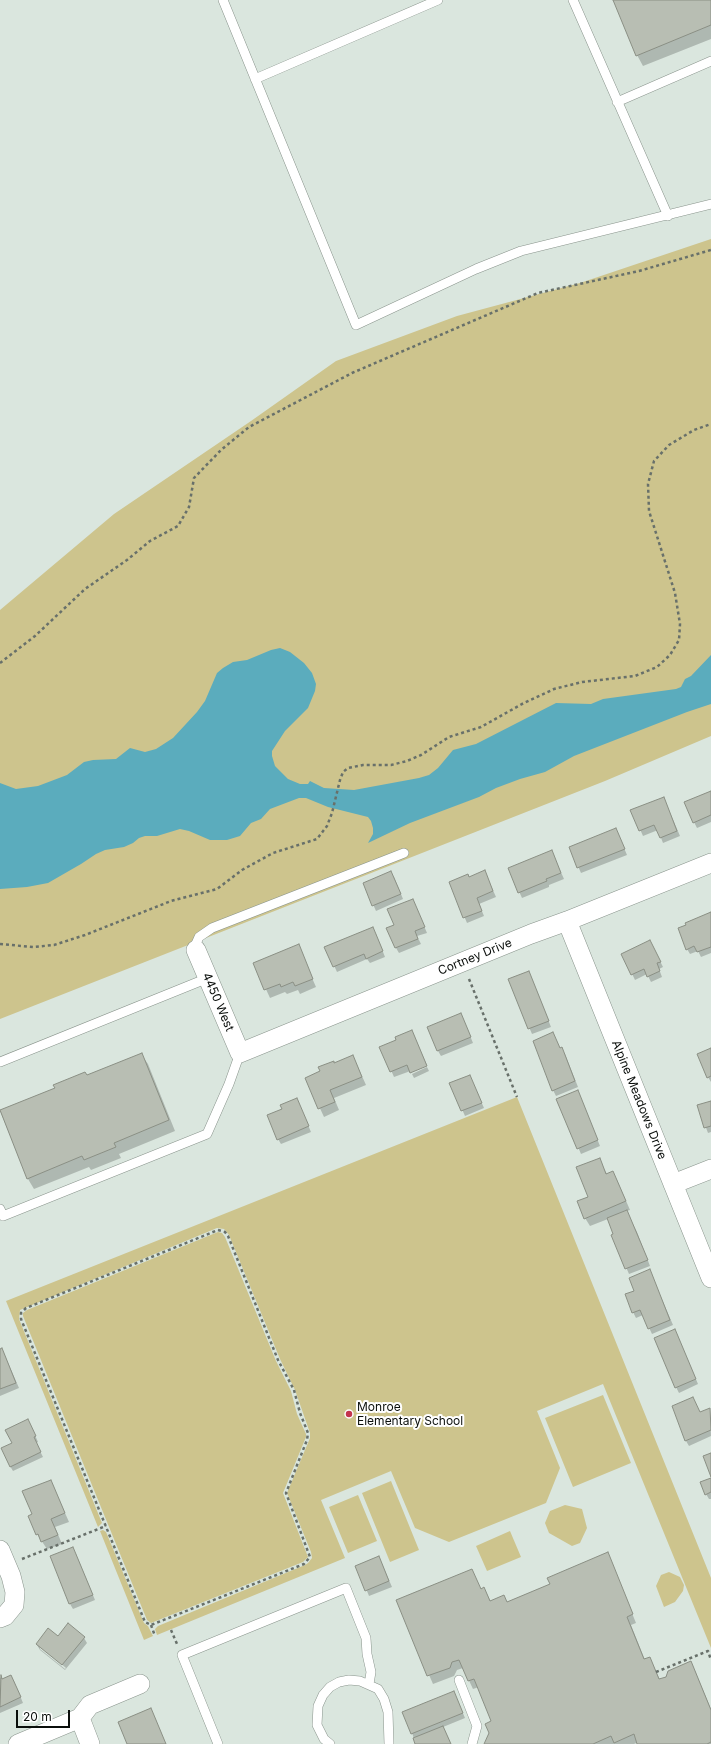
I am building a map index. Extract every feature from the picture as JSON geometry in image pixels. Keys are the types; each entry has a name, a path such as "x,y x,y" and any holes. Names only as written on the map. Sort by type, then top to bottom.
{"street":[{"name":"Cortney Drive","path":"240,1053 531,934 711,863"},
{"name":"Alpine Meadows Drive","path":"567,921 711,1278"},
{"name":"4450 West","path":"196,950 240,1053"},
{"path":"673,1184 711,1169"},
{"path":"0,1550 11,1576 15,1592 14,1605 5,1616 0,1618"},
{"path":"18,1744 80,1718 90,1705 140,1684"},
{"path":"80,1718 90,1744"}],"lane":[{"path":"223,0 356,325 476,268 521,251 668,216 711,204"},
{"path":"255,79 438,0"},
{"path":"573,0 668,216"},
{"path":"617,102 711,61"},
{"path":"196,950 195,946 199,937 212,928 404,853"},
{"path":"0,1062 208,978"},
{"path":"0,1209 3,1216 207,1134 229,1084 240,1053"},
{"path":"218,1744 182,1656 346,1588 366,1638 367,1654 371,1672 369,1684"},
{"path":"330,1744 324,1739 317,1725 318,1706 322,1695 330,1687 339,1682 349,1680 360,1681 378,1689 384,1699 388,1712 389,1744"},
{"path":"459,1680 477,1726 472,1744"}],"path":[{"path":"0,663 35,636 85,589 127,560 150,541 178,526 189,507 194,478 221,450 249,427 352,373 538,292 639,271 711,250"},
{"path":"0,944 33,947 54,945 85,935 172,901 217,889 242,870 273,853 317,839 327,826 332,813 340,780 343,772 348,768 363,765 391,765 407,761 421,755 449,737 481,726 554,689 582,682 635,676 657,667 670,655 679,640 680,624 675,593 649,511 648,484 654,461 668,445 694,430 711,424"},
{"path":"468,979 517,1097"},
{"path":"151,1626 304,1564 310,1557 286,1495 286,1490 307,1440 308,1433 300,1413 294,1390 278,1360 228,1236 223,1230 214,1231 21,1311 21,1319 145,1622 151,1626 155,1636"},
{"path":"22,1560 106,1526"},
{"path":"656,1672 708,1651 711,1660"}],"shaded area":[{"path":"711,239 711,736 605,781 0,1019 0,610 114,514 336,361 457,316 580,283"},
{"path":"517,1097 711,1578 711,1648 603,1384 537,1411 560,1468 546,1503 449,1542 415,1528 391,1471 321,1500 345,1558 157,1635 155,1629 158,1626 305,1565 312,1558 311,1552 287,1493 310,1438 310,1433 295,1390 280,1359 229,1235 224,1229 217,1228 20,1310 19,1319 102,1523 98,1527 6,1301"},
{"path":"218,1232 222,1233 225,1237 276,1361 291,1391 297,1414 306,1434 283,1493 308,1557 303,1562 151,1623 147,1620 23,1313 27,1310"},
{"path":"603,1395 631,1463 573,1487 545,1418"},
{"path":"391,1481 419,1550 390,1562 362,1493"},
{"path":"358,1495 377,1541 348,1553 329,1507"},
{"path":"565,1505 582,1509 587,1528 580,1543 572,1546 549,1533 545,1523 550,1511"},
{"path":"103,1530 106,1532 144,1623 148,1626 153,1636 144,1640 100,1531"},
{"path":"510,1531 521,1557 487,1571 476,1546"},
{"path":"669,1572 680,1577 684,1585 683,1591 675,1602 664,1607 656,1586 661,1575"}],"water":[{"path":"280,648 290,652 304,663 312,673 316,684 315,691 308,708 285,731 272,751 275,766 288,779 300,784 308,784 310,781 324,788 354,790 429,775 438,768 453,750 476,744 556,703 591,704 603,699 676,689 681,687 685,679 691,676 711,655 711,704 574,756 545,772 496,788 479,797 410,823 368,843 373,834 373,828 368,817 328,807 306,798 299,798 270,809 261,819 251,823 240,836 227,840 210,840 189,831 180,829 157,836 145,836 124,847 105,850 96,854 48,883 27,887 0,889 0,783 16,789 38,786 67,775 84,762 116,759 130,748 145,752 156,749 173,738 197,712 205,701 217,673 223,668 233,662 247,660"}],"building":[{"path":"613,0 711,0 711,25 636,56"},
{"path":"711,791 711,815 693,823 684,802"},
{"path":"664,797 677,831 660,838 654,825 639,831 630,810"},
{"path":"616,828 625,849 577,868 569,847"},
{"path":"552,850 561,873 546,879 547,881 518,893 508,868"},
{"path":"485,870 493,891 477,898 482,911 463,918 449,882 468,874 469,877"},
{"path":"391,871 401,894 372,906 363,883"},
{"path":"413,899 425,927 415,931 418,939 395,948 386,928 394,925 387,909"},
{"path":"711,912 711,947 697,952 694,946 686,950 678,928 686,925 685,923"},
{"path":"373,927 383,951 366,959 364,954 333,967 324,947"},
{"path":"650,940 661,962 657,963 660,971 647,977 644,969 631,975 621,954"},
{"path":"299,944 313,979 295,986 293,982 281,987 280,984 264,990 253,963"},
{"path":"529,971 549,1021 528,1029 508,979"},
{"path":"461,1013 471,1037 437,1051 427,1027"},
{"path":"412,1030 427,1066 410,1073 407,1065 390,1072 379,1047 396,1040 395,1037"},
{"path":"553,1032 560,1048 562,1047 575,1081 552,1091 533,1041"},
{"path":"711,1048 711,1076 707,1078 697,1054"},
{"path":"142,1053 169,1120 114,1143 116,1147 84,1160 82,1156 27,1179 0,1110 55,1088 53,1085 85,1072 87,1075"},
{"path":"353,1055 362,1077 330,1090 335,1102 318,1109 305,1078 320,1071 318,1067 334,1061 334,1063"},
{"path":"470,1075 482,1103 461,1111 449,1083"},
{"path":"578,1090 598,1140 577,1149 556,1099"},
{"path":"297,1098 309,1126 277,1140 267,1115 282,1109 280,1105"},
{"path":"711,1101 711,1126 704,1128 697,1105"},
{"path":"600,1158 606,1174 613,1171 626,1201 584,1219 577,1201 588,1197 576,1167"},
{"path":"627,1210 648,1260 625,1269 611,1235 613,1234 607,1218"},
{"path":"650,1269 670,1320 648,1329 640,1310 632,1313 625,1294 634,1291 629,1278"},
{"path":"675,1329 696,1379 675,1388 654,1338"},
{"path":"2,1348 16,1383 0,1389 0,1349"},
{"path":"693,1397 700,1412 710,1408 711,1430 685,1441 672,1406"},
{"path":"28,1419 36,1436 34,1437 41,1452 10,1467 1,1448 12,1443 5,1430"},
{"path":"711,1453 711,1477 703,1456"},
{"path":"711,1478 711,1492 705,1495 700,1482"},
{"path":"51,1480 65,1513 51,1519 58,1535 41,1542 38,1534 36,1535 28,1516 32,1514 22,1491"},
{"path":"73,1547 93,1595 69,1604 50,1556"},
{"path":"608,1552 633,1614 627,1617 644,1659 650,1657 659,1679 666,1677 668,1671 691,1661 711,1710 711,1742 707,1744 637,1744 634,1734 614,1743 611,1736 593,1744 484,1744 489,1733 485,1724 491,1721 474,1679 468,1681 459,1660 452,1662 450,1668 427,1676 396,1600 472,1569 481,1589 484,1587 490,1601 504,1595 507,1602 550,1584 547,1578"},
{"path":"379,1556 389,1581 365,1591 355,1566"},
{"path":"68,1623 85,1637 62,1665 36,1644 48,1628 58,1636"},
{"path":"1,1675 2,1679 11,1675 21,1697 0,1707"},
{"path":"454,1691 463,1713 411,1734 402,1712"},
{"path":"151,1708 166,1744 127,1744 118,1722"},
{"path":"443,1726 451,1744 415,1744 413,1738"}],"place":[{"name":"Monroe Elementary School","path":"349,1414"}]}
